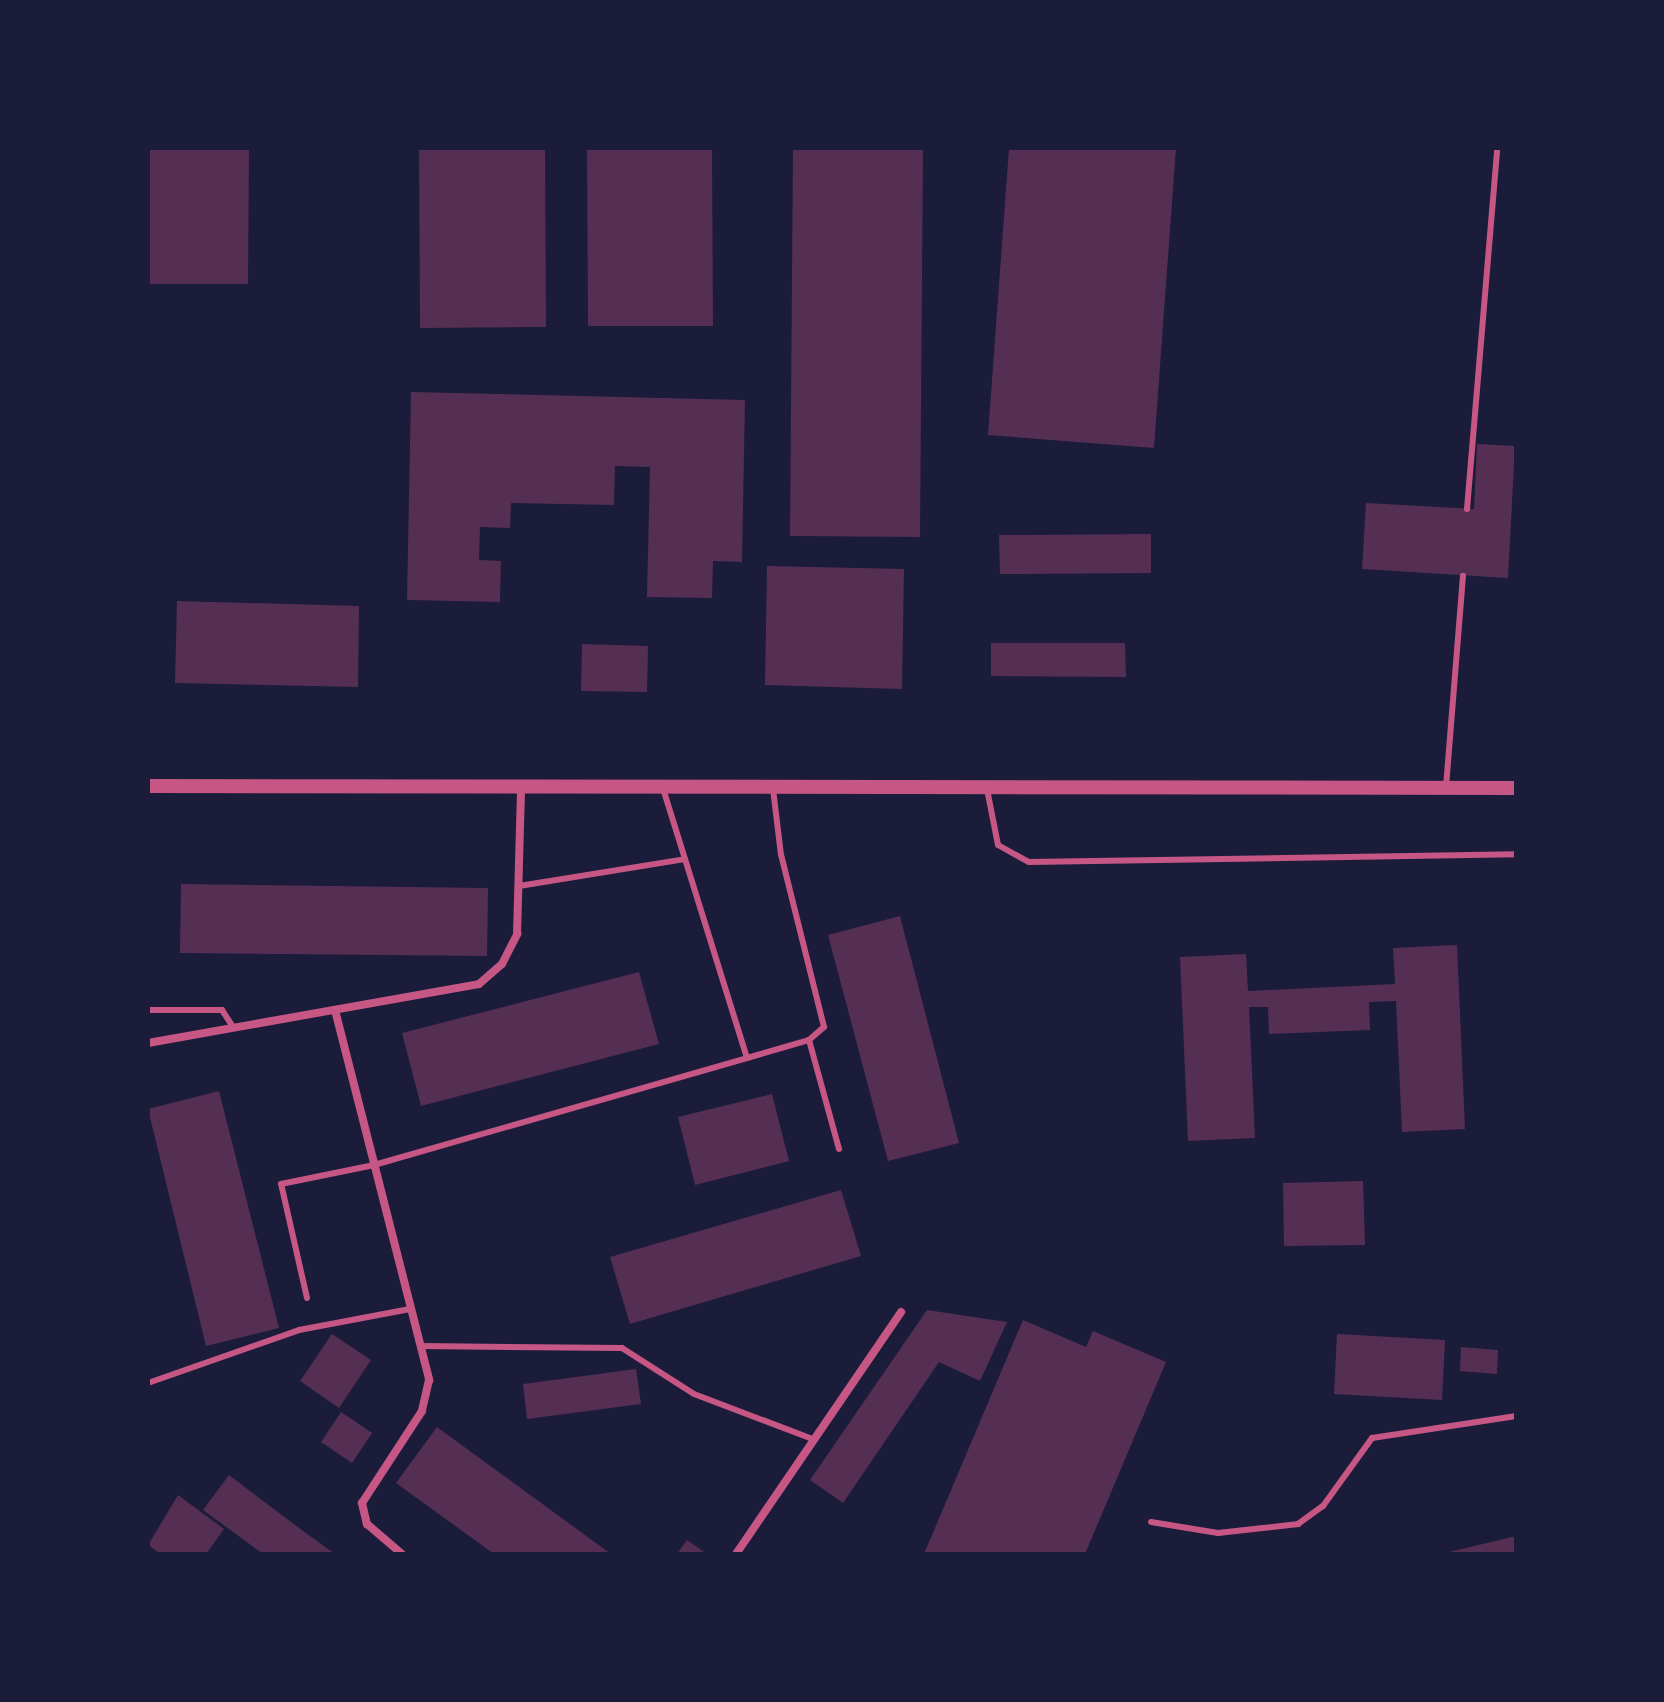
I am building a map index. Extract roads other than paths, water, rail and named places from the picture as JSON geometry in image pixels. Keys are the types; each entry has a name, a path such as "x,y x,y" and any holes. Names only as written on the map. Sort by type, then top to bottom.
{"street":[{"path":"148,786 1445,791 1516,788"},
{"path":"148,1043 231,1024 335,1010 479,984 502,964 517,934 521,788"},
{"path":"335,1010 429,1380 422,1411 362,1503 367,1524 402,1554"},
{"path":"736,1554 901,1312"}],"lane":[{"path":"1467,509 1497,148"},
{"path":"1445,791 1463,576"},
{"path":"663,788 747,1058"},
{"path":"307,1298 281,1184 374,1165 747,1058 809,1040 824,1027 781,855 773,789"},
{"path":"987,789 998,845 1029,862 1516,854"},
{"path":"519,886 685,859"},
{"path":"148,1010 222,1010 231,1024"},
{"path":"809,1040 839,1149"},
{"path":"148,1383 299,1330 410,1309"},
{"path":"420,1346 622,1348 694,1394 816,1440"},
{"path":"1151,1522 1218,1533 1298,1524 1323,1506 1372,1438 1516,1416"}]}
